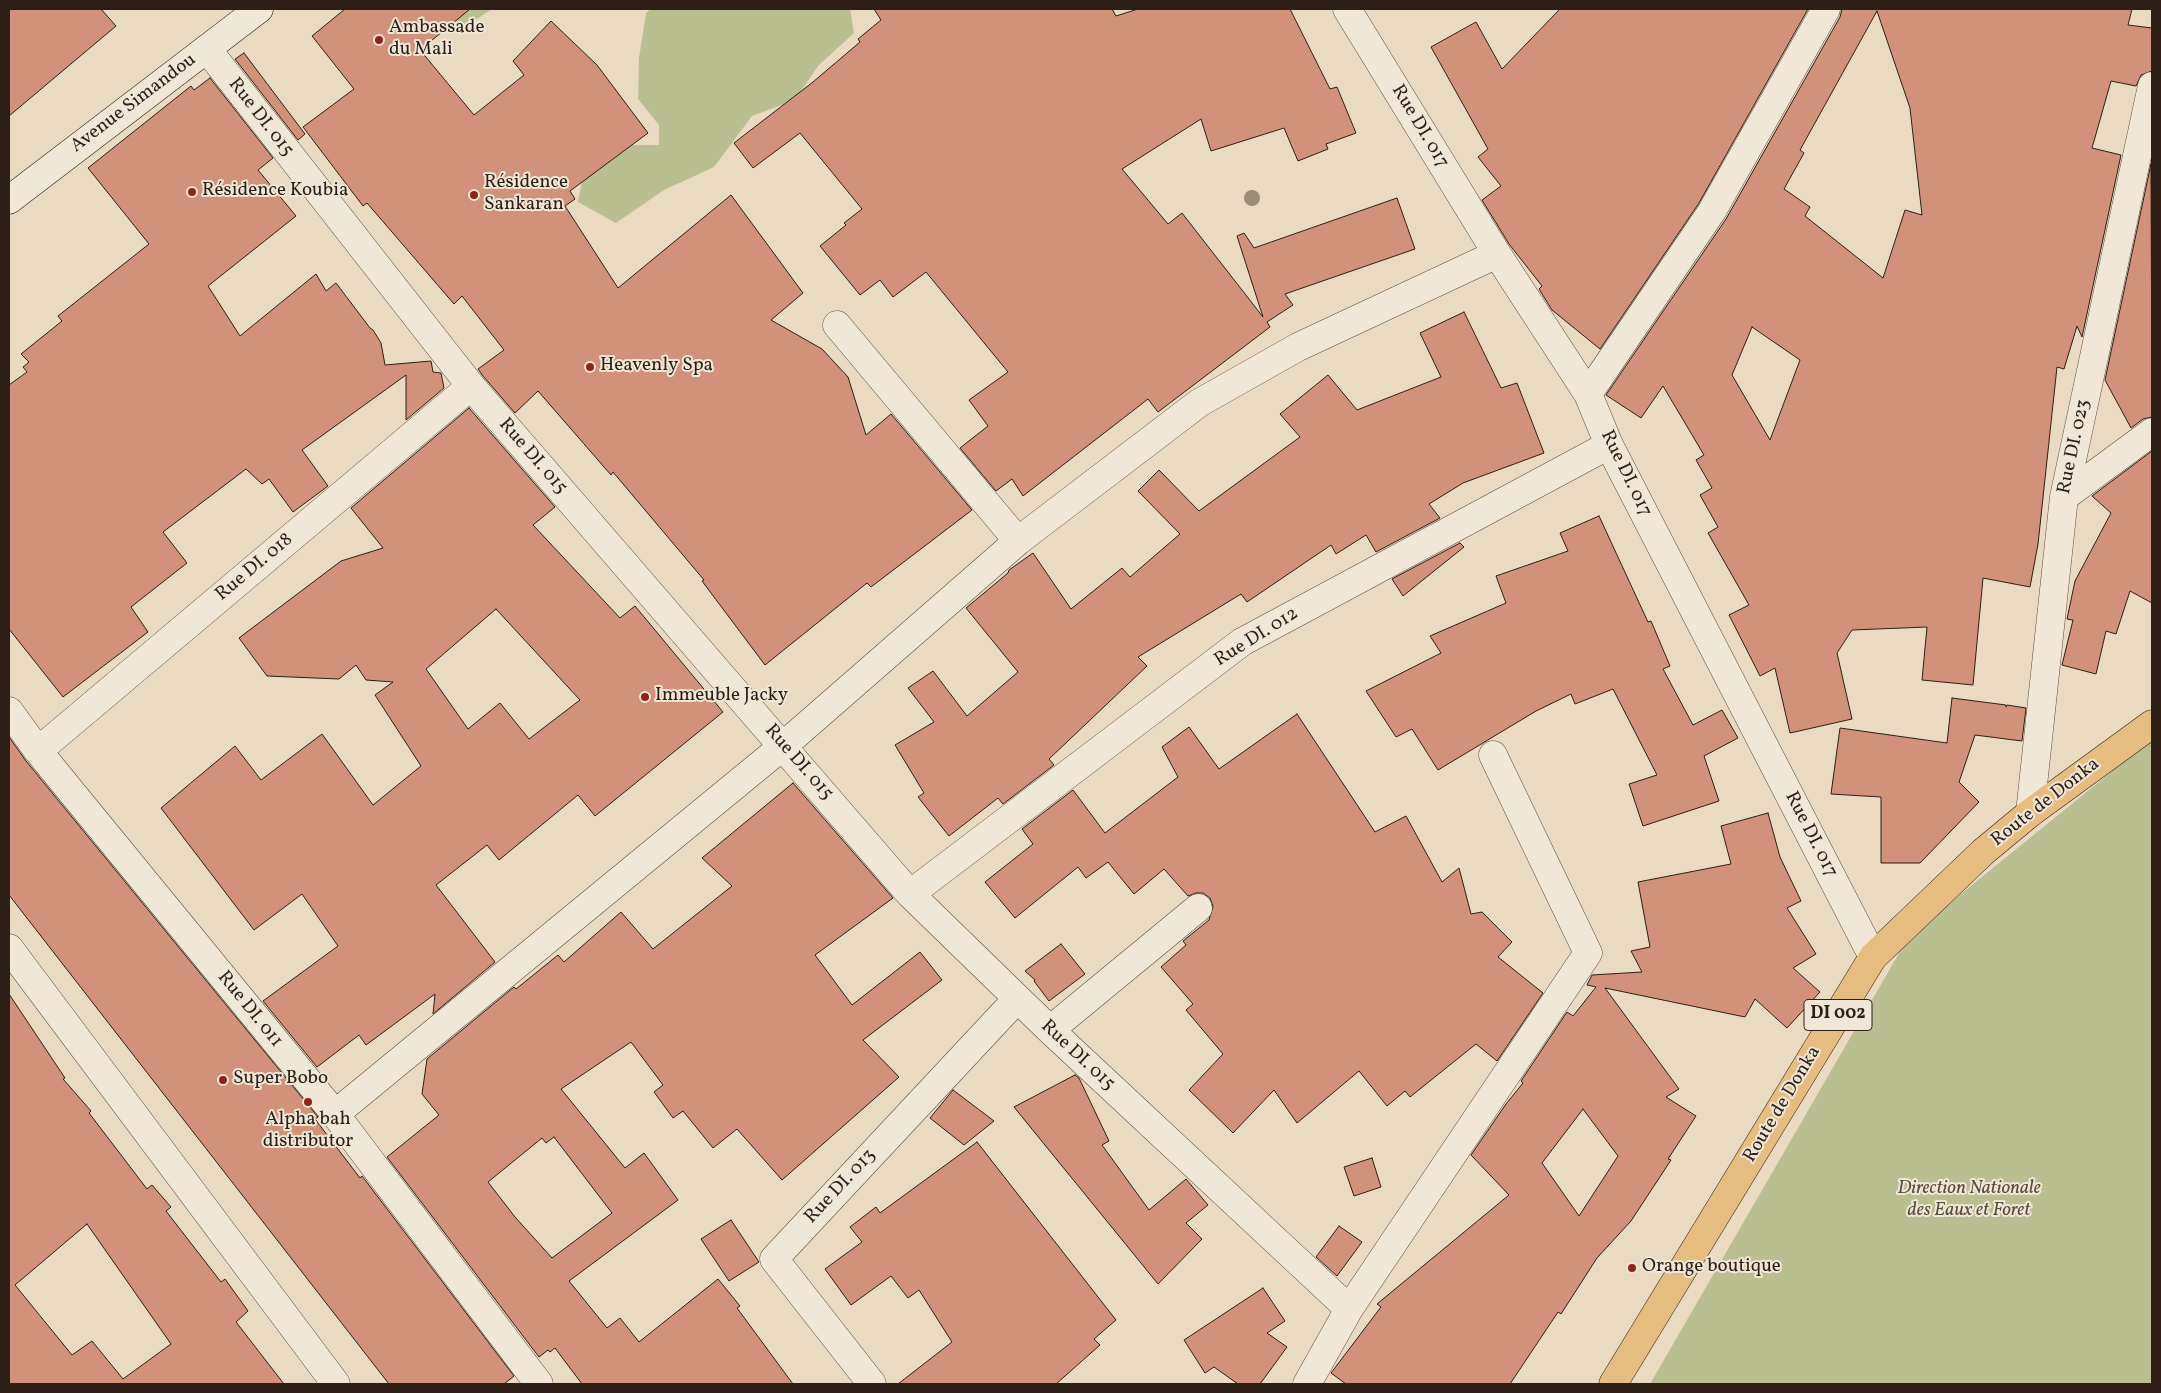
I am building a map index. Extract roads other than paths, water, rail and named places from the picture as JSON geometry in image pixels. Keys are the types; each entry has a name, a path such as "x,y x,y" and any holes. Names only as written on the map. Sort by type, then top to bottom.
{"main road":[{"name":"Route de Donka","path":"1613,1384 1873,957 1983,852 2030,813 2152,724"}],"street":[{"name":"Avenue Simandou","path":"9,200 259,9"},
{"name":"Rue DI. 017","path":"1348,9 1496,254 1588,394 1609,445 1873,957"},
{"path":"1588,394 1712,211 1826,9"},
{"name":"Rue DI. 015","path":"207,49 471,386 910,894 1017,999 1349,1309"},
{"name":"Rue DI. 023","path":"2030,813 2064,497 2152,86"},
{"path":"335,1114 783,746 1018,541 1199,403 1298,347 1496,254"},
{"path":"837,326 1018,541"},
{"name":"Rue DI. 018","path":"38,750 471,386"},
{"path":"2064,497 2152,432"},
{"name":"Rue DI. 012","path":"910,894 1242,642 1609,445"},
{"name":"Rue DI. 011","path":"9,711 38,750 335,1114 539,1384"},
{"path":"1307,1384 1349,1309 1588,953 1493,755"},
{"path":"1050,1030 1198,908"},
{"path":"9,948 336,1384"},
{"name":"Rue DI. 013","path":"872,1384 774,1259 1017,999"}],"place":[{"name":"Ambassade du Mali","path":"379,40"},
{"name":"Résidence Koubia","path":"192,192"},
{"name":"Résidence Sankaran","path":"474,195"},
{"name":"Heavenly Spa","path":"590,367"},
{"name":"Immeuble Jacky","path":"645,697"},
{"name":"Super Bobo","path":"223,1080"},
{"name":"Alpha bah distributor","path":"308,1102"},
{"name":"Orange boutique","path":"1632,1268"}],"park label":[{"name":"Direction Nationale des Eaux et Foret","path":"1969,1201"}]}
